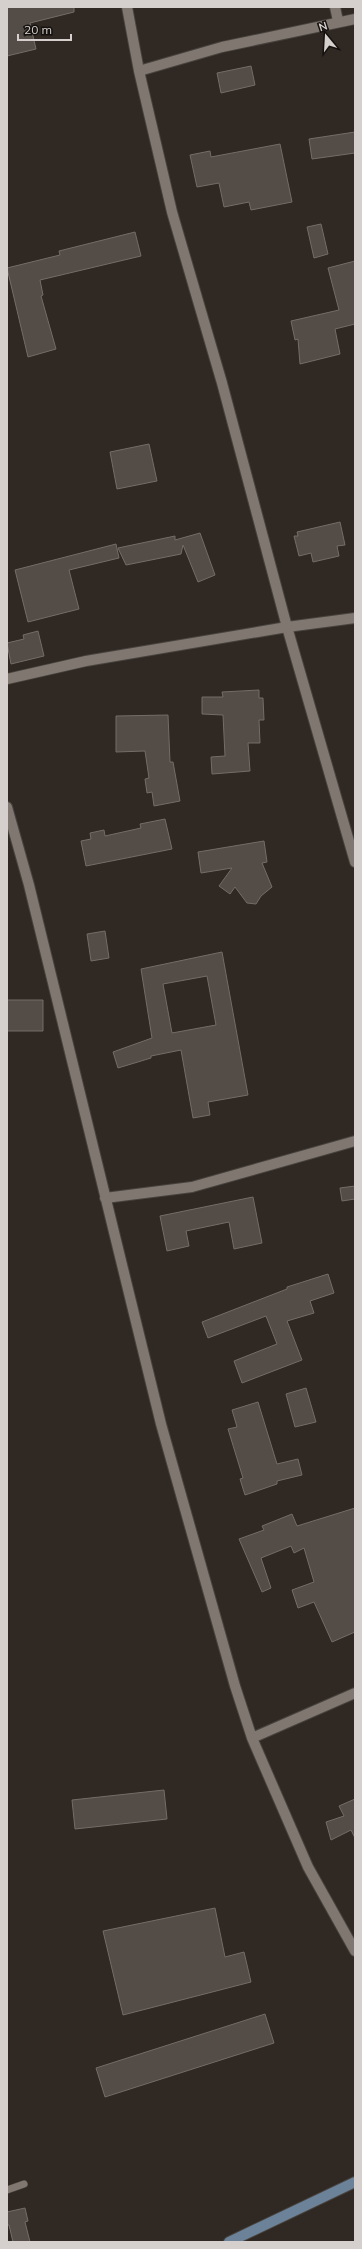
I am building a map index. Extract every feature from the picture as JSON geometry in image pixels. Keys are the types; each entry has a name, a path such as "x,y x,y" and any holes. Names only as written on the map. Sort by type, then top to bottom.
{"main road":[{"path":"229,2242 355,2182"}],"street":[{"path":"127,7 139,71 174,219 224,390 287,626 355,862"},
{"path":"335,7 338,21"},
{"path":"139,71 222,47 355,18"},
{"path":"7,679 86,661 287,626 355,618"},
{"path":"7,807 29,885 161,1424 235,1686 252,1738 308,1867 355,1951"},
{"path":"105,1198 192,1187 355,1141"},
{"path":"252,1738 355,1693"}],"lane":[{"path":"7,2190 24,2184"}],"building":[{"path":"7,7 74,7 74,12 30,23 36,49 7,56"},
{"path":"251,66 255,85 221,93 217,73"},
{"path":"355,132 355,153 312,159 309,139"},
{"path":"280,144 292,202 251,210 249,202 224,207 219,183 197,187 190,155 210,151 211,157"},
{"path":"321,224 328,254 314,258 307,227"},
{"path":"135,232 141,256 40,280 43,295 41,296 56,349 28,357 7,268 60,255 59,251"},
{"path":"355,261 355,324 335,329 340,354 300,364 298,339 295,340 291,321 339,310 328,268"},
{"path":"149,444 157,481 117,489 110,452"},
{"path":"340,522 345,545 337,546 339,556 313,562 311,553 299,556 294,536 298,536 297,532"},
{"path":"200,533 215,575 198,582 183,545 181,554 126,565 118,548 175,536 175,540"},
{"path":"116,544 119,558 69,570 79,609 28,622 15,570"},
{"path":"38,631 44,656 11,664 7,643 24,639 23,635"},
{"path":"259,690 259,698 263,698 264,720 259,720 260,743 248,743 250,771 212,774 211,757 225,756 223,715 202,714 202,697 223,697 222,692"},
{"path":"168,715 170,762 173,762 180,801 154,806 152,792 147,793 145,779 149,778 145,751 116,752 116,716"},
{"path":"165,819 172,849 86,866 81,841 91,839 90,833 104,830 105,836 141,828 140,824"},
{"path":"264,841 267,862 262,863 272,887 261,896 256,904 247,903 235,887 230,894 219,886 232,868 201,873 198,852"},
{"path":"105,931 109,958 91,961 87,934"},
{"path":"222,952 248,1095 208,1102 210,1115 193,1118 181,1050 151,1056 151,1058 118,1068 113,1052 152,1038 141,969","holes":["207,976 216,1025 172,1033 163,984"]},
{"path":"7,1000 43,1000 43,1031 7,1031"},
{"path":"355,1186 355,1199 342,1201 340,1188"},
{"path":"253,1197 262,1243 234,1249 229,1222 186,1231 189,1246 167,1251 160,1216"},
{"path":"328,1274 334,1293 310,1301 314,1313 287,1321 302,1360 242,1383 234,1361 277,1344 266,1316 208,1338 202,1322 287,1289 287,1287"},
{"path":"306,1388 316,1422 295,1427 286,1394"},
{"path":"258,1402 277,1464 298,1459 302,1475 277,1481 277,1484 245,1495 240,1479 243,1478 228,1429 237,1427 232,1410"},
{"path":"355,1508 355,1632 332,1642 314,1602 298,1608 292,1590 314,1582 304,1548 294,1553 291,1546 261,1558 271,1588 262,1592 239,1539 264,1530 262,1526 292,1514 297,1526"},
{"path":"164,1790 167,1819 75,1829 72,1800"},
{"path":"355,1799 355,1838 351,1830 331,1840 326,1822 344,1816 339,1806"},
{"path":"215,1908 225,1957 244,1952 251,1982 123,2015 103,1931"},
{"path":"265,2014 274,2043 105,2097 96,2068"},
{"path":"25,2208 28,2221 25,2222 30,2242 13,2242 9,2225 7,2225 7,2212"}]}
